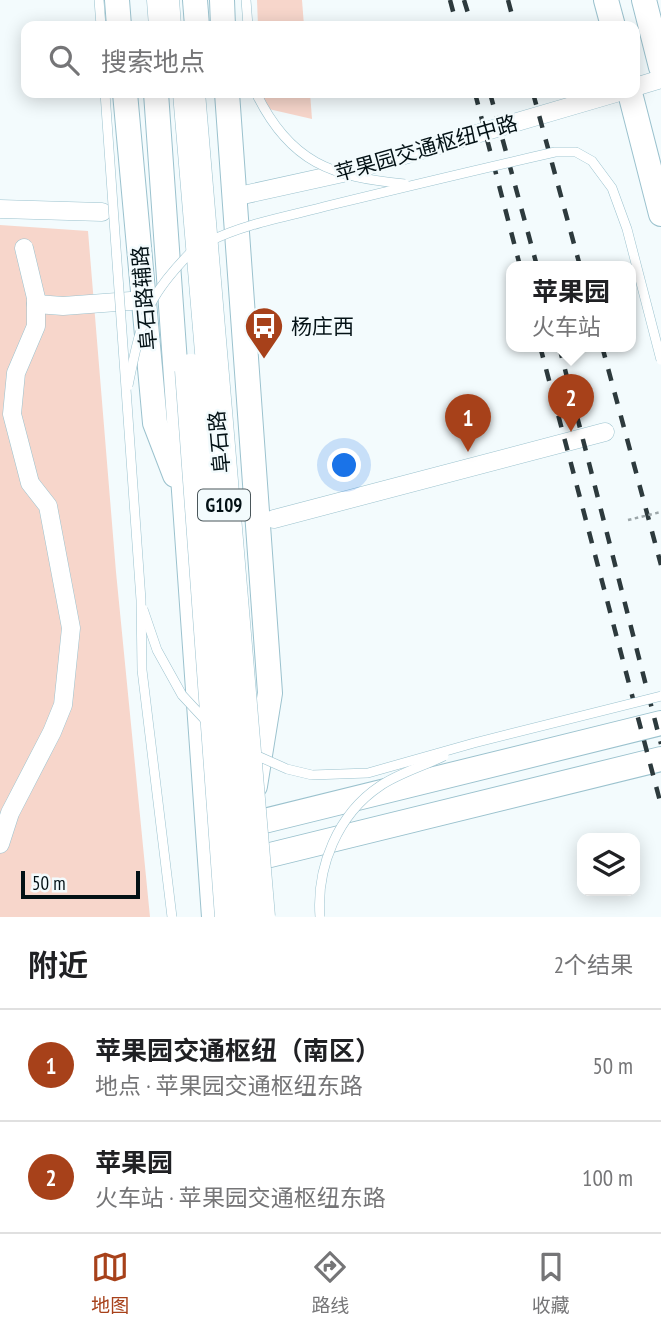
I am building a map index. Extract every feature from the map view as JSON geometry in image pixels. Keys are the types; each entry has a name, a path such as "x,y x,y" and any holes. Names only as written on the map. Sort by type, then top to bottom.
{"highway":[{"path":"163,0 165,21"},
{"path":"181,0 183,21"},
{"name":"阜石路","path":"170,98 231,917"},
{"name":"阜石路","path":"189,98 260,917"}],"street":[{"path":"117,0 119,21"},
{"path":"150,0 152,21"},
{"path":"195,0 197,21"},
{"path":"222,0 223,21"},
{"path":"606,0 612,21"},
{"path":"644,0 661,67"},
{"path":"640,85 661,79"},
{"name":"阜石路辅路","path":"125,98 155,424 184,497"},
{"name":"阜石路","path":"156,98 214,917"},
{"name":"阜石路","path":"202,98 255,790 260,917"},
{"name":"阜石路","path":"227,98 270,693 255,790"},
{"name":"苹果园交通枢纽中路","path":"234,197 343,173 599,98"},
{"path":"631,98 661,214"},
{"path":"0,209 102,212"},
{"path":"0,844 10,813 64,705 71,628 48,506 30,483 12,414 16,373 36,326 36,304 24,248"},
{"path":"36,304 63,306 144,300"},
{"path":"274,519 605,432"},
{"path":"256,823 661,723"},
{"path":"258,858 661,759"}],"lane":[{"path":"99,0 101,21"},
{"path":"246,0 248,21"},
{"path":"105,98 141,600 142,670 172,917"},
{"path":"259,98 271,122 298,150 331,171 355,178 414,185"},
{"path":"125,397 135,352 152,300 172,272 197,247 226,233 261,223 555,152 576,152 592,161 612,187 634,261"},
{"path":"636,270 661,360"},
{"path":"141,600 158,650 182,695 211,726 231,741 287,769 312,775 368,773 661,696"},
{"path":"320,917 325,862 347,816 381,785 474,743"}],"path":[{"path":"628,520 661,512"}],"shaded area":[{"path":"257,0 302,0 304,21 258,21"},
{"path":"259,98 310,98 312,119 260,107"},
{"path":"0,225 88,231 116,572 150,917 0,917"}],"railway":[{"path":"450,0 456,21"},
{"path":"464,0 470,21"},
{"path":"508,0 514,21"},
{"path":"476,98 519,261"},
{"path":"491,98 536,261"},
{"path":"534,98 579,261"},
{"path":"542,352 661,805"},
{"path":"561,352 661,744"},
{"path":"604,352 661,565"}],"place":[{"name":"杨庄西","path":"264,360"},
{"name":"苹果园","path":"571,432"},
{"name":"苹果园交通枢纽（南区）","path":"468,452"}]}
